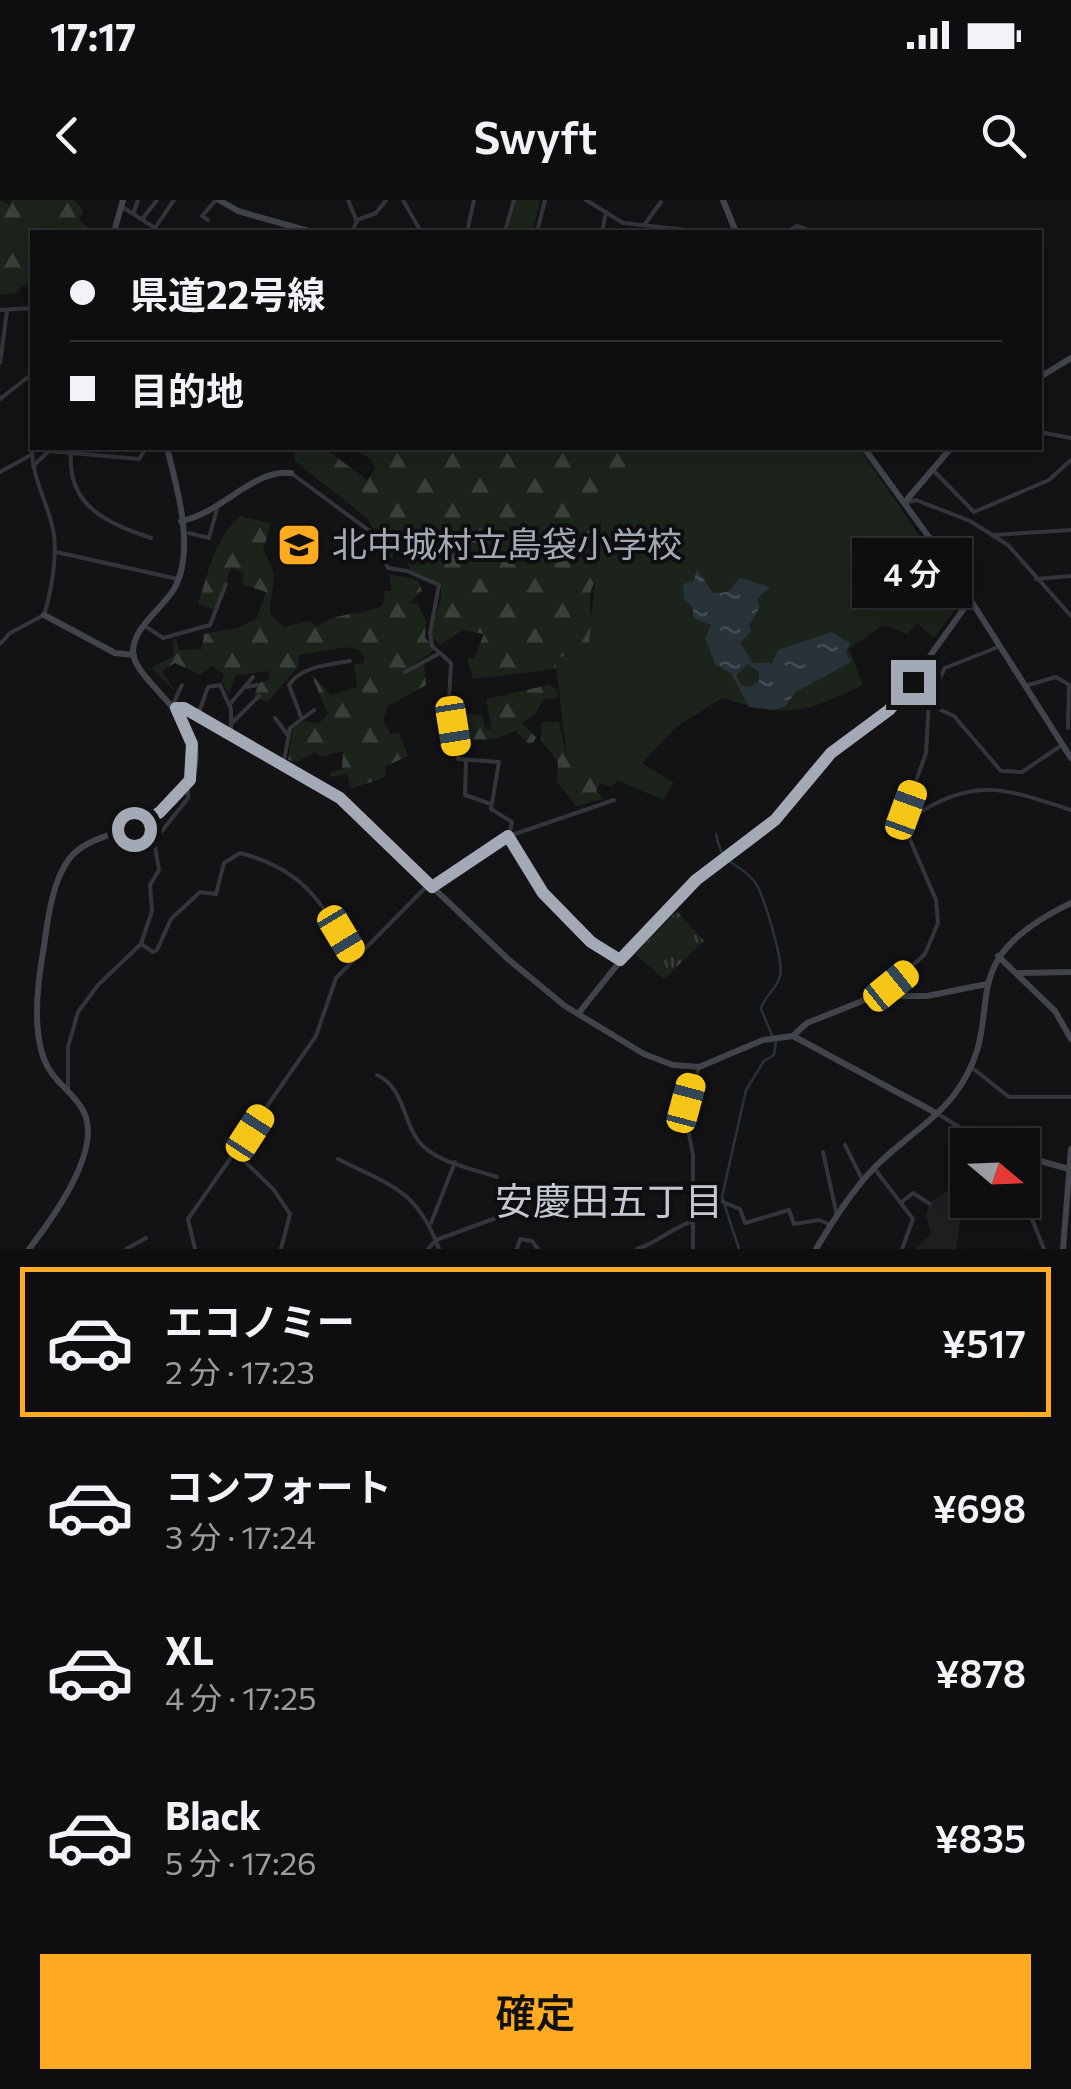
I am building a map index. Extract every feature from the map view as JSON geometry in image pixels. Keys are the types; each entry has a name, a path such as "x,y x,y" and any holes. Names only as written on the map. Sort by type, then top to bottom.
{"street":[{"path":"134,212 138,200"},
{"path":"142,218 157,200"},
{"path":"155,226 174,200"},
{"path":"208,220 202,216 218,200 238,211 305,230"},
{"path":"348,200 357,222"},
{"path":"353,230 357,222 376,213 386,200"},
{"path":"403,200 420,230"},
{"path":"467,230 474,200"},
{"path":"506,230 514,200"},
{"path":"538,230 545,200"},
{"path":"587,200 601,202 606,212 623,223 681,230"},
{"path":"723,200 735,230"},
{"path":"644,225 661,202"},
{"path":"115,230 122,203 159,230"},
{"path":"602,230 606,212"},
{"path":"0,310 30,308"},
{"path":"0,363 7,311"},
{"path":"1042,373 1071,358"},
{"path":"0,399 30,376"},
{"path":"1042,432 1071,438"},
{"path":"32,450 33,466 53,531 44,615"},
{"path":"33,466 50,451 138,459 145,450"},
{"path":"68,1091 68,1047 78,1012 141,944 152,910 150,885 159,874 154,840 188,798 194,754 175,706 142,673 134,655 144,626 178,579 181,521 167,450"},
{"path":"865,450 970,600 1071,758"},
{"path":"904,503 949,450"},
{"path":"71,453 70,478 94,515 151,538"},
{"path":"0,472 32,454"},
{"path":"970,522 974,512 1049,480 1071,460"},
{"path":"932,470 974,512"},
{"path":"181,521 216,509 264,477 291,473 371,532 388,568 407,571 439,586 430,633 438,654"},
{"path":"904,503 916,500 994,535 1071,616"},
{"path":"188,533 210,538 216,509"},
{"path":"994,535 1071,530"},
{"path":"53,552 178,579"},
{"path":"1036,579 1071,576"},
{"path":"144,626 164,638 210,625 226,584"},
{"path":"578,1014 620,960 723,856 775,820 831,753 889,710 970,600"},
{"path":"0,644 10,633 44,615"},
{"path":"44,615 115,653 134,655"},
{"path":"793,1036 807,1023 882,994 925,954 938,922 936,900 908,845 905,822 926,754 928,701 945,668 974,652 998,647"},
{"path":"405,672 438,654 448,656 449,701 458,759 499,762 491,809 512,822 508,836 543,893 591,942 620,960"},
{"path":"280,689 302,672 350,660"},
{"path":"230,704 253,677"},
{"path":"1022,686 1056,677 1070,686 1068,728"},
{"path":"913,682 928,701 954,716 1001,771 1022,772 1062,745"},
{"path":"198,715 211,684 220,684 230,704 230,735"},
{"path":"175,706 182,685"},
{"path":"289,685 301,717"},
{"path":"247,686 257,686"},
{"path":"231,724 259,696"},
{"path":"175,706 198,715 340,798 508,960 578,1014 662,1062 699,1067 773,1037 793,1036 961,1128"},
{"path":"282,766 287,734 301,717 314,710"},
{"path":"276,718 287,734"},
{"path":"466,760 468,798 490,804"},
{"path":"465,780 475,782"},
{"path":"29,1249 68,1189 90,1141 86,1116 45,1062 39,1016 43,948 59,879 68,860 82,847 138,828 188,784"},
{"path":"905,822 972,788 1004,790 1071,810"},
{"path":"195,1249 188,1218 316,1036 336,978 431,885 508,836 614,800"},
{"path":"141,944 148,951 158,950 177,911 200,892 216,894 224,863 240,852 277,863 301,880 356,960"},
{"path":"816,1249 874,1168 954,1094 970,1066 987,984 998,956 1022,929 1071,903"},
{"path":"998,956 1055,1011 1071,1039"},
{"path":"1018,974 1071,972"},
{"path":"882,994 927,996 987,984"},
{"path":"970,1066 1009,1097 1071,1097"},
{"path":"693,1249 694,1190 685,1113 699,1067"},
{"path":"377,1075 394,1087 421,1144 454,1162 497,1176"},
{"path":"845,1146 863,1181"},
{"path":"1063,1249 1071,1149"},
{"path":"823,1152 837,1216"},
{"path":"236,1154 274,1190 290,1214 281,1249"},
{"path":"338,1159 403,1190 430,1225 439,1249"},
{"path":"1040,1161 1070,1169"},
{"path":"430,1225 454,1162"},
{"path":"874,1168 913,1219 902,1249"},
{"path":"673,1187 694,1190 740,1209 745,1223 790,1210 794,1224 818,1220 831,1225"},
{"path":"902,1201 913,1194 930,1204"},
{"path":"428,1249 436,1240 496,1218"},
{"path":"1032,1218 1044,1249"},
{"path":"638,1249 659,1242 674,1227 693,1221"},
{"path":"126,1249 146,1238"},
{"path":"517,1249 520,1239 532,1241 538,1249"}],"shaded area":[{"path":"950,1189 950,1218 961,1218 956,1249 915,1249 931,1234 926,1216 929,1203"}],"green space":[{"path":"0,200 9,205 11,200 74,200 84,212 79,219 91,230 30,230 30,281 14,294 0,294"},
{"path":"516,200 540,200 533,230 508,230"},
{"path":"294,450 327,450 367,480 375,469 371,459 353,450 758,450 610,509 600,524 599,577 590,594 594,624 604,653 559,659 555,669 473,679 467,658 474,658 484,634 463,630 440,645 429,634 441,600 441,585 410,570 404,538 398,537 392,558 383,557 385,536 379,529 295,461"},
{"path":"859,450 956,589 955,610 934,638 917,623 908,634 883,625 849,649 863,685 794,710 763,709 722,698 676,727 642,763 674,783 663,800 567,758 555,658 588,651 601,525 615,475 649,451"},
{"path":"241,516 271,524 263,550 274,576 270,614 284,627 309,621 317,627 333,618 383,605 385,591 392,591 389,574 417,580 422,590 410,603 418,604 426,621 425,638 436,649 403,671 424,663 426,685 388,706 383,720 390,734 399,733 408,756 386,766 385,777 351,789 347,774 330,777 330,773 342,769 343,751 322,757 315,752 297,762 288,760 293,728 305,721 318,724 328,714 311,674 331,695 357,687 354,664 363,664 365,657 359,650 347,647 298,655 299,666 267,702 254,696 259,683 269,680 268,671 235,676 229,694 222,683 224,674 211,666 200,675 175,663 162,671 175,691 151,668 174,656 172,640 176,639 179,650 202,649 204,634 238,628 257,618 266,592 242,584 244,574 231,567 217,605 213,609 198,604 218,546"},
{"path":"549,685 558,690 558,698 543,700 535,714 521,723 536,737 529,745 516,731 495,739 457,740 452,705 462,705 464,714 482,715 485,729 492,729 486,699"},
{"path":"541,722 559,722 566,755 618,780 612,786 600,784 596,791 604,799 576,806 557,781 558,762 541,740"},
{"path":"677,911 704,941 664,979 635,954"}],"water":[{"path":"697,569 713,593 728,592 740,578 770,587 757,599 760,606 749,626 751,631 740,643 753,663 772,663 778,650 832,632 850,643 846,653 851,662 796,692 785,706 774,710 749,707 731,673 716,665 705,638 711,625 693,618 693,608 684,599 683,584 694,581","holes":["747,664 759,672 759,681 750,687 742,686 736,676"]}],"waterway":[{"path":"716,834 726,858 754,881 772,927 780,976 761,1009 772,1035"},
{"path":"739,1249 722,1197 746,1090 764,1061 774,1055 776,1042"}],"place":[{"name":"北中城村立島袋小学校","path":"299,545"}],"district":[{"name":"安慶田五丁目","path":"609,1202"}],"route":[{"path":"134,829 152,819 190,780 194,754 176,708 184,708 340,798 432,887 508,836 528,876 543,893 591,942 620,960 696,880 785,811 831,753 889,710 913,682"}]}
